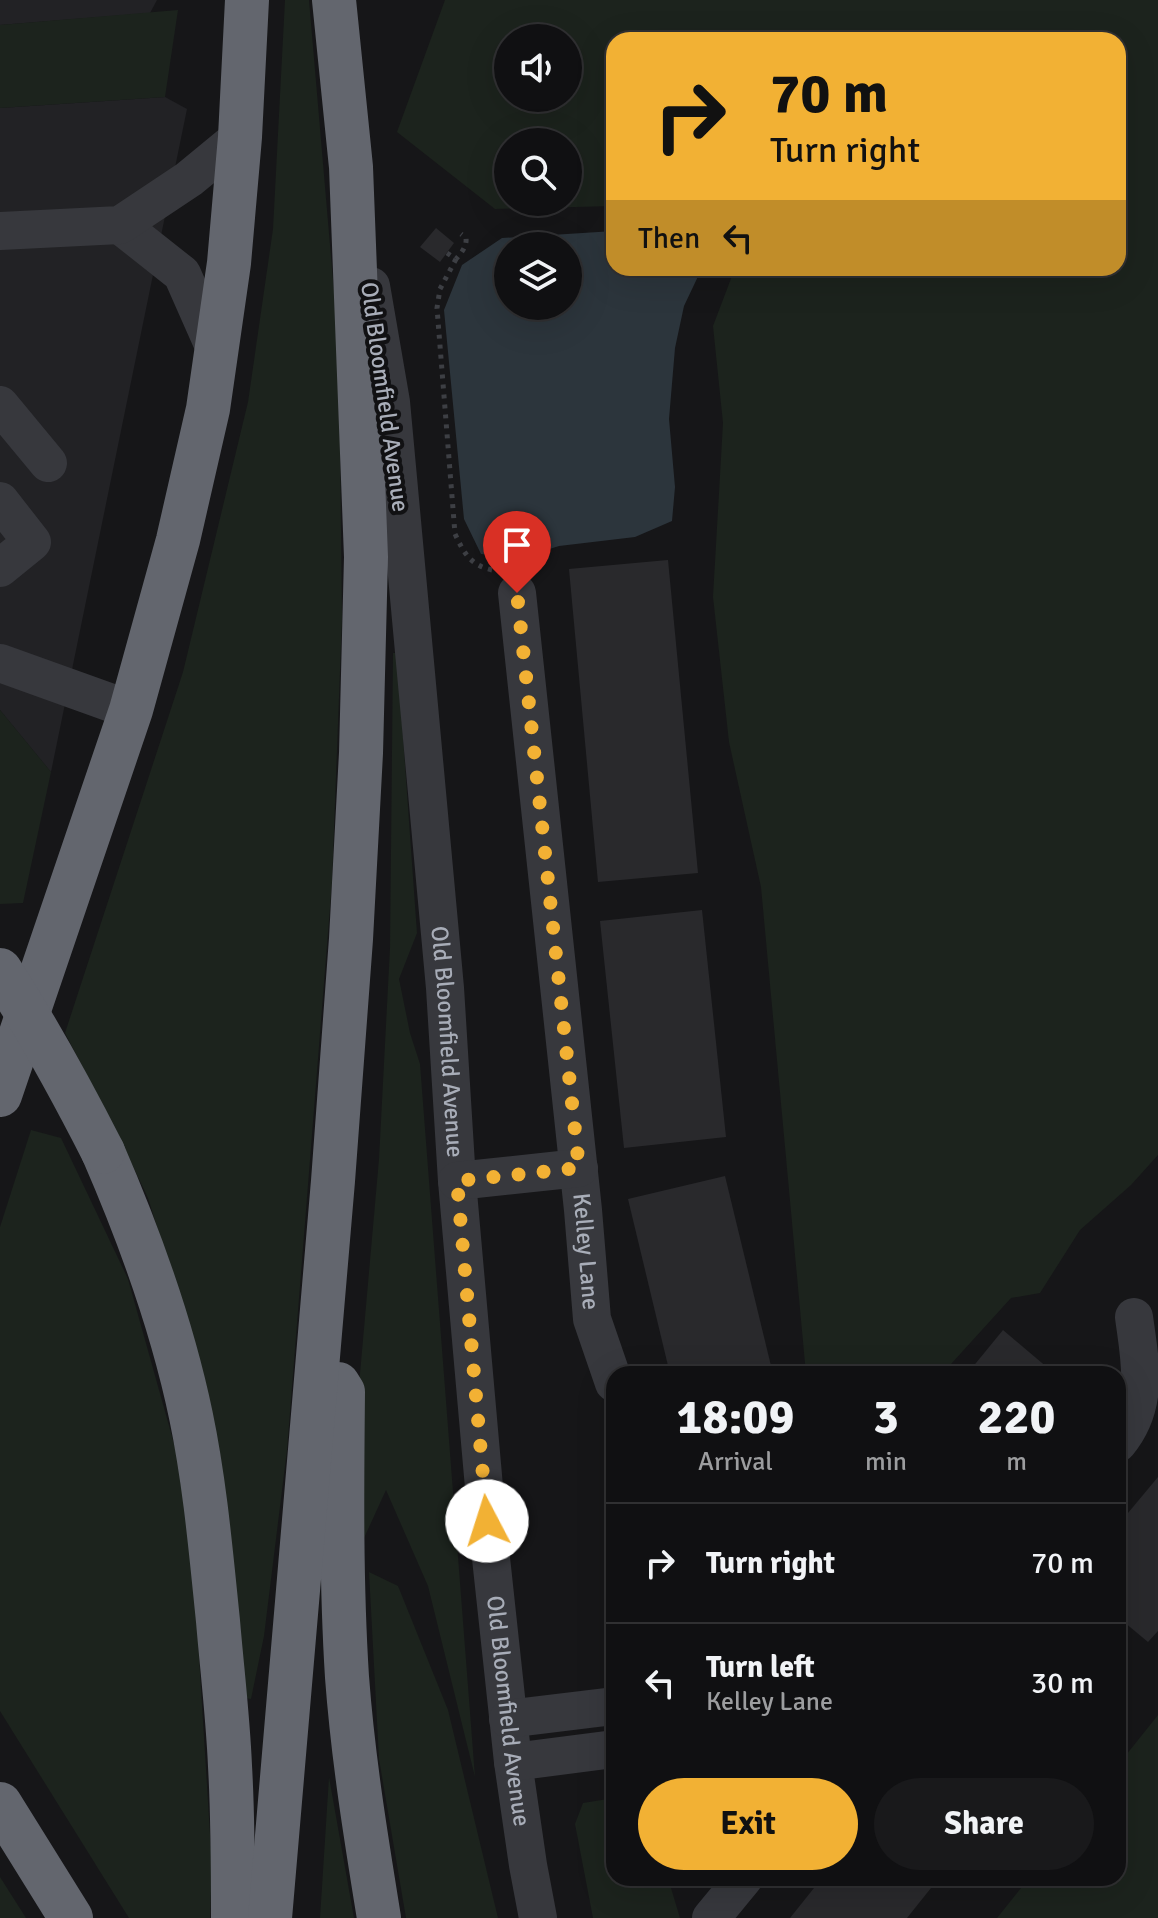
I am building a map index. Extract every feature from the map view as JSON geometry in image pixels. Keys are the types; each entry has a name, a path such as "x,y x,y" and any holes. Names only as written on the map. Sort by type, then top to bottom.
{"highway":[{"path":"0,1095 131,710 178,540 208,409 229,263 246,59 247,0"},
{"path":"270,1918 320,1351 351,939 362,723 366,557 351,167 334,0"},
{"path":"0,970 70,1087 129,1211 158,1295 191,1415 213,1576 230,1762 233,1918"},
{"path":"320,1351 343,1392 342,1545 347,1679 362,1811 379,1918"},
{"path":"0,1804 71,1918"}],"street":[{"path":"0,231 120,225 189,179 240,137"},
{"name":"Old Bloomfield Avenue","path":"351,167 391,402 445,988 457,1181 487,1521 513,1762 538,1918"},
{"path":"120,225 182,274 216,351"},
{"path":"0,405 48,463"},
{"path":"0,501 32,542 0,568"},
{"name":"Kelley Lane","path":"504,582 579,1168 592,1319 608,1366"},
{"path":"0,663 131,710"},
{"path":"457,1181 579,1168"},
{"path":"1126,1430 1140,1400 1140,1359 1134,1317"},
{"path":"508,1719 606,1707"},
{"path":"513,1762 606,1750"},
{"path":"711,1918 737,1886"}],"path":[{"path":"461,234 466,238 466,244 440,289 437,308 455,534 464,554 472,562 504,582"},
{"path":"447,253 456,259"}],"shaded area":[{"path":"0,0 157,0 150,13 0,25"},
{"path":"285,0 309,0 339,350 342,618 332,882 287,1450 264,1636 251,1699 245,1698 220,1454 206,1384 148,1198 65,1033 183,672 248,402 273,229"},
{"path":"445,0 1158,0 1158,1155 1131,1185 1080,1230 1040,1293 1011,1298 949,1366 805,1366 761,887 729,742 713,597 723,423 713,326 732,276 1126,276 1126,32 606,32 606,206 582,207 582,128 494,128 494,208 397,132"},
{"path":"178,10 165,97 0,108 0,25"},
{"path":"165,97 187,109 51,772 0,710 0,108"},
{"path":"606,232 606,276 698,276 684,306 675,348 669,419 675,487 672,521 635,537 559,546 521,558 481,554 464,519 444,310 462,265 494,243 494,320 582,320 582,233"},
{"path":"393,653 397,653 417,933 399,979 420,1064 475,1777 428,1586 386,1490 359,1549 359,1385 379,1159 390,948"},
{"path":"0,710 51,772 23,903 0,904"},
{"path":"31,1130 61,1138 128,1279 185,1483 194,1576 212,1866 210,1918 129,1918 0,1711 0,1227"},
{"path":"369,1572 398,1586 448,1710 498,1918 406,1918 379,1759"},
{"path":"1158,1715 1158,1918 997,1918 1023,1886 1126,1886 1126,1755"},
{"path":"329,1777 354,1918 320,1918"},
{"path":"606,1799 606,1886 670,1886 680,1918 593,1918 575,1824 583,1803"},
{"path":"0,1877 26,1918 0,1918"}],"building":[{"path":"436,228 454,243 440,262 420,247"},
{"path":"668,560 698,873 598,882 569,569"},
{"path":"702,910 726,1137 624,1148 600,921"},
{"path":"725,1176 771,1366 668,1366 628,1199"},
{"path":"1003,1330 1046,1366 974,1366"},
{"path":"1158,1477 1158,1631 1148,1642 1126,1624 1126,1515"},
{"path":"816,1886 933,1886 907,1918 790,1918"}],"route":[{"path":"487,1521 457,1181 579,1168 517,593"}]}
